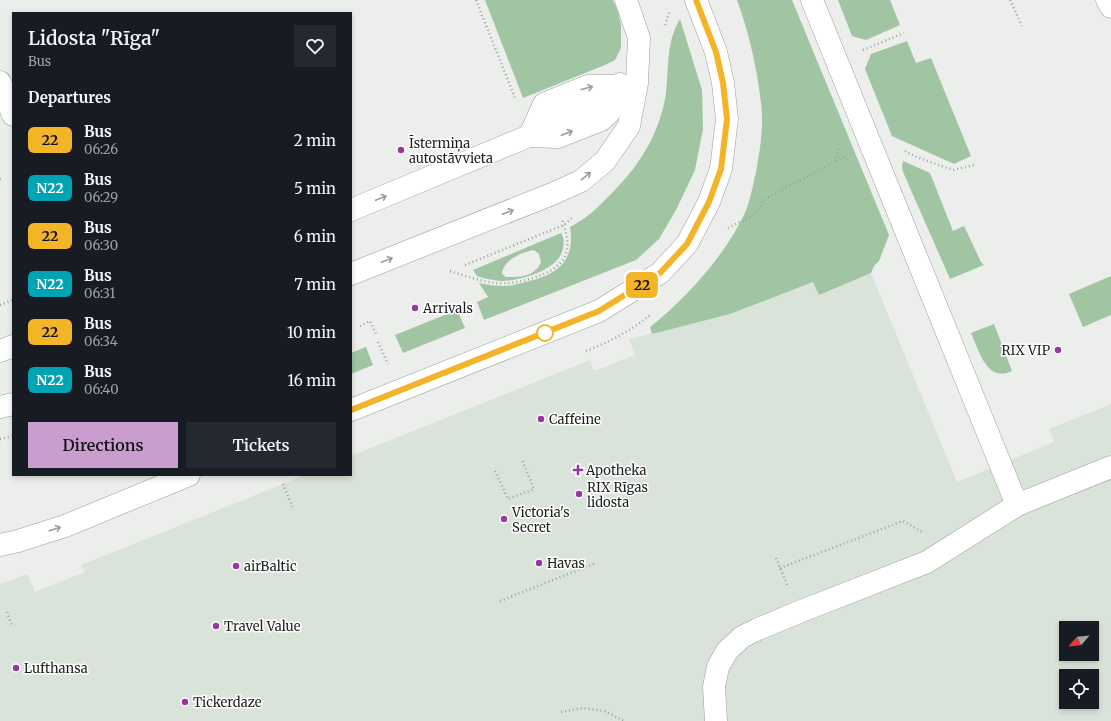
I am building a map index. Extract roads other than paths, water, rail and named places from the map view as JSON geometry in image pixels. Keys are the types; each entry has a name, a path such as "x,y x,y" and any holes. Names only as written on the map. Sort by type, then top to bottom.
{"main road":[{"path":"352,274 552,194 581,180 605,161 629,126 637,83 639,38 626,0"},
{"path":"352,410 599,311 660,273 687,244 709,202 721,169 727,119 723,83 716,52 696,0"},
{"path":"812,0 1017,505"},
{"path":"1107,0 1111,7"},
{"path":"352,210 529,136 558,137 601,120 609,113 639,38"},
{"path":"0,82 12,112"},
{"path":"529,136 544,104 588,86 620,86"},
{"path":"0,351 12,346"},
{"path":"0,407 12,404"},
{"path":"716,721 714,687 718,667 726,651 742,637 799,612 927,562 1017,505 1111,467"},
{"path":"0,545 18,541 65,526 187,476"}],"place":[{"name":"Īstermiņa autostāvvieta","path":"401,150"},
{"name":"Arrivals","path":"415,308"},
{"name":"RIX VIP","path":"1058,350"},
{"name":"Caffeine","path":"541,419"},
{"name":"Apotheka","path":"578,470"},
{"name":"RIX Rīgas lidosta","path":"579,494"},
{"name":"Victoria's Secret","path":"504,519"},
{"name":"Havas","path":"539,563"},
{"name":"airBaltic","path":"236,566"},
{"name":"Travel Value","path":"216,626"},
{"name":"Lufthansa","path":"16,668"},
{"name":"Tickerdaze","path":"185,702"}]}
